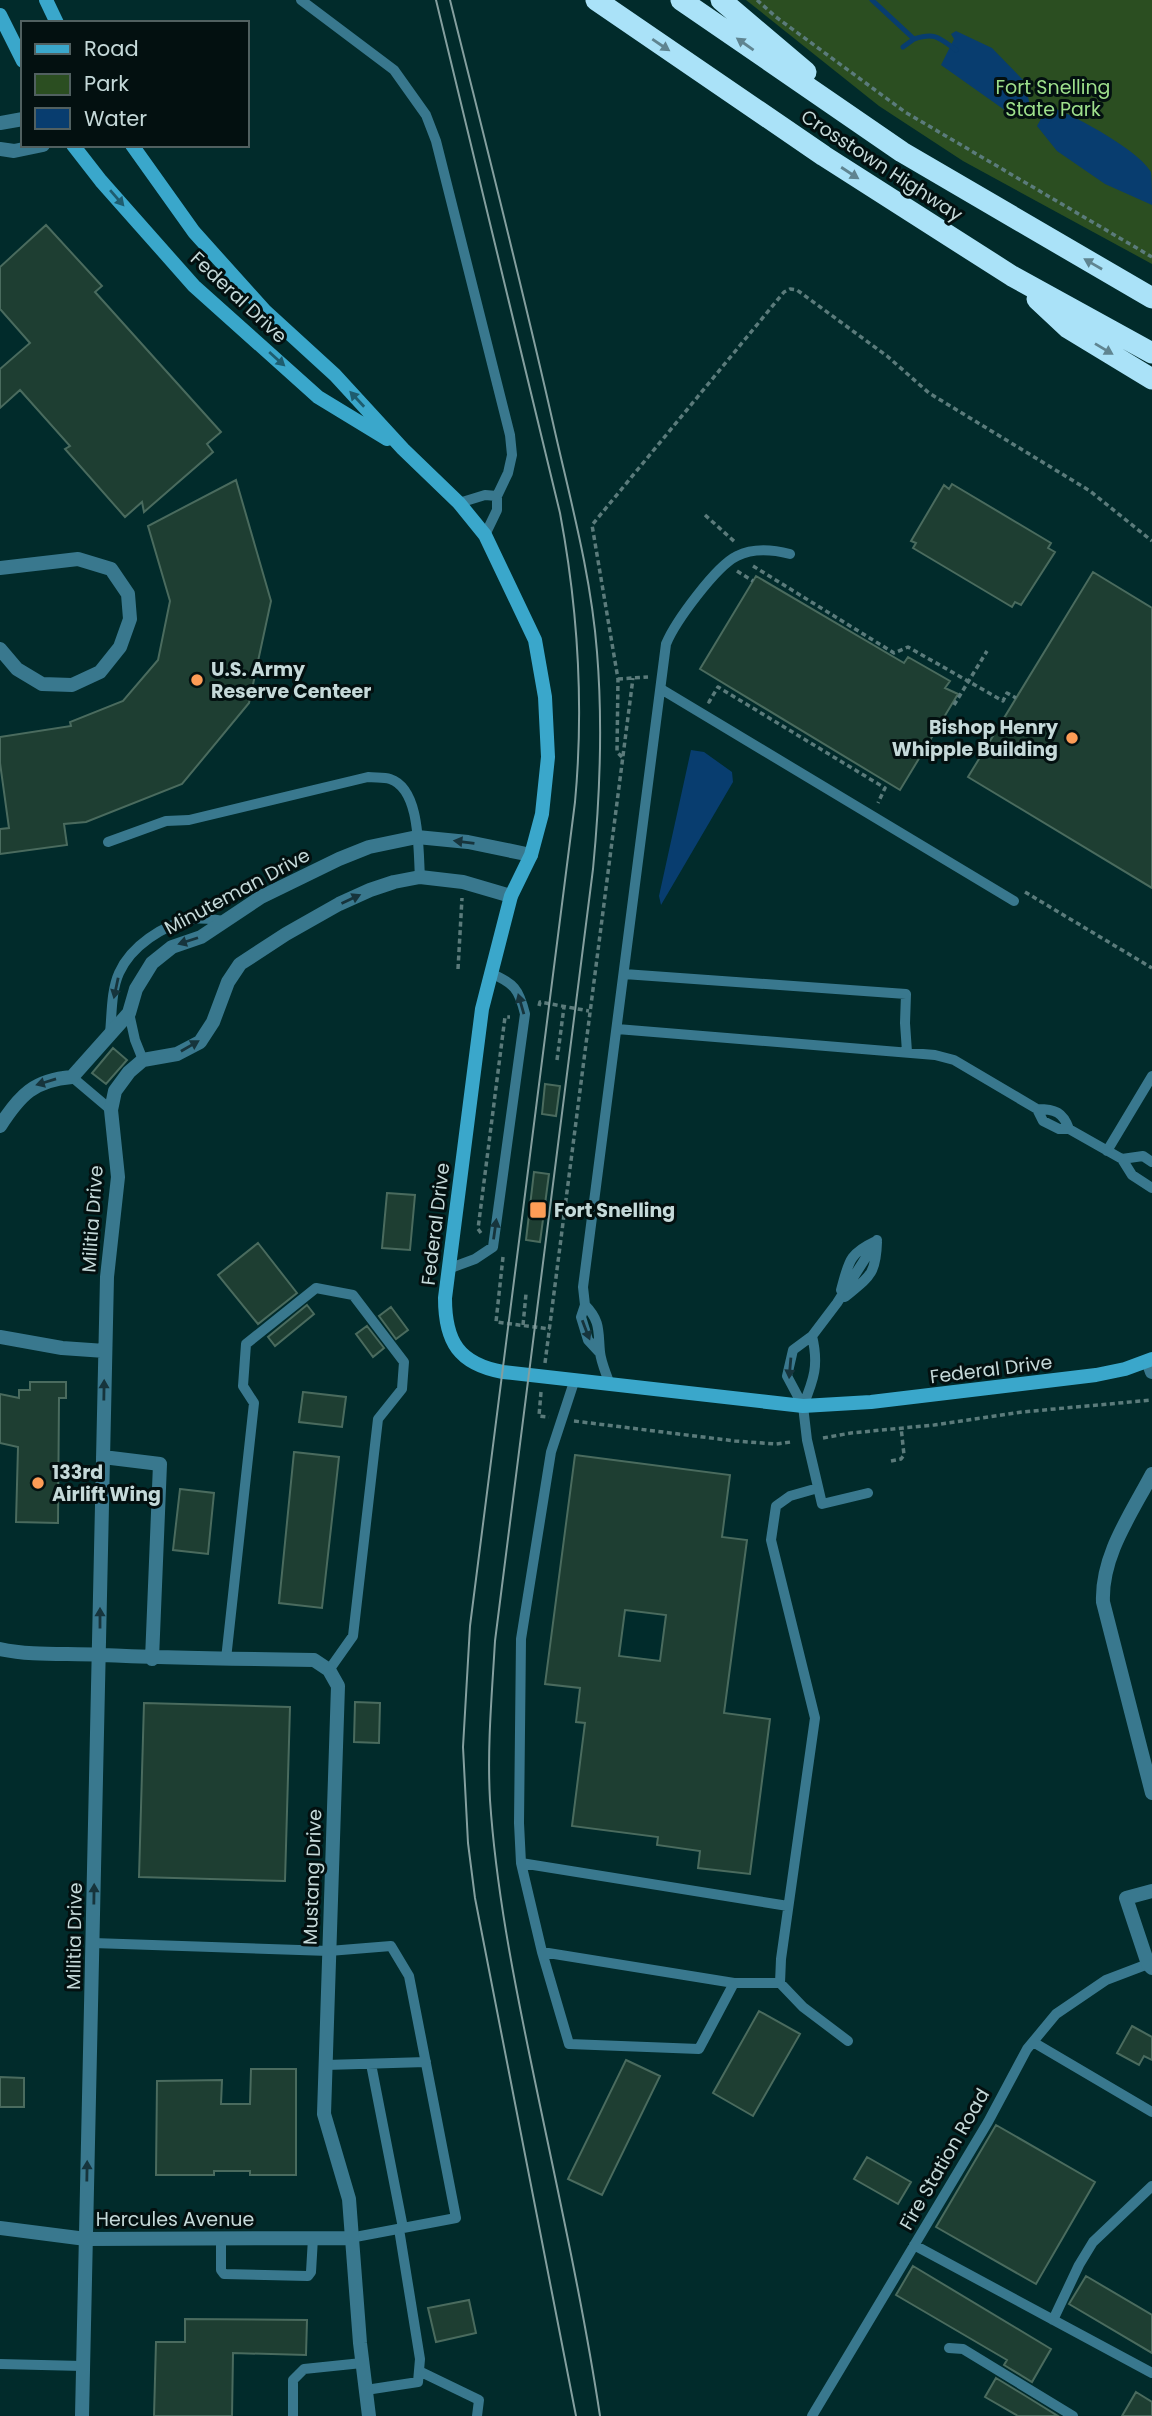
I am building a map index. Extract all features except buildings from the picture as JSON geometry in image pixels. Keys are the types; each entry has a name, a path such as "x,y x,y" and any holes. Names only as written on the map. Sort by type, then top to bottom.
{"highway":[{"name":"Crosstown Highway","path":"596,0 824,156 1012,276 1152,354"},
{"name":"Crosstown Highway","path":"681,0 902,152 1152,299"},
{"path":"721,0 902,152"},
{"path":"1012,276 1068,328 1152,379"}],"street":[{"path":"46,0 56,21"},
{"path":"0,15 21,57"},
{"path":"0,122 21,118"},
{"path":"0,149 14,151 33,147"},
{"name":"Federal Drive","path":"75,147 101,181 194,286 318,397 404,449"},
{"name":"Federal Drive","path":"133,147 194,232 265,311 335,375 459,503 485,535 535,640 545,697 548,757 542,814 531,855 511,896 482,1009 445,1320 456,1346 471,1363 503,1372 803,1406 884,1401 1096,1376 1151,1364"},
{"path":"0,568 78,559 111,569 128,594 131,619 120,647 100,672 72,685 42,684 17,669 0,649"},
{"name":"Minuteman Drive","path":"72,1077 129,1013 136,989 152,963 172,947 201,937 261,897 338,859 369,847 417,837 468,842 531,855"},
{"path":"143,1060 177,1054 200,1042 213,1022 228,982 240,964 259,950 329,910 370,890 420,877 463,882 511,896"},
{"name":"Militia Drive","path":"82,2416 107,1278 118,1177 111,1110 115,1091 129,1072 143,1060"},
{"path":"0,1126 34,1086 54,1079 72,1077"},
{"path":"0,1337 62,1348 105,1351"},
{"path":"103,1457 160,1464 152,1658"},
{"path":"1152,1474 1113,1551 1102,1588 1102,1602 1152,1793"},
{"path":"0,1649 19,1653 152,1658 314,1660 330,1670"},
{"name":"Mustang Drive","path":"330,1670 338,1686 324,2114 349,2199 362,2363 369,2416"},
{"path":"1150,1966 1126,1898 1152,1891"},
{"name":"Hercules Avenue","path":"0,2228 86,2239 351,2238"}],"lane":[{"path":"301,0 394,70 426,115 436,141 510,435 512,455 509,473 497,496 497,510 485,535"},
{"path":"459,503 485,495 497,496"},
{"path":"610,1385 600,1353 588,1340 581,1317 585,1305 583,1287 666,644 674,626 723,565 743,553 778,551 790,554"},
{"path":"661,689 1014,901"},
{"path":"108,842 166,821 189,820 368,777 390,779 401,785 414,812 420,877"},
{"path":"110,1033 119,972 135,951 158,931 194,919 225,920"},
{"path":"449,1269 475,1259 493,1247 525,1014 521,997 511,982 490,973"},
{"path":"624,974 906,994 907,1052"},
{"path":"129,1013 143,1060"},
{"path":"617,1029 907,1052 954,1060 1037,1109 1049,1109 1065,1117 1069,1129 1122,1159 1132,1175 1152,1188"},
{"path":"1107,1151 1152,1076"},
{"path":"72,1077 111,1110"},
{"path":"1122,1159 1143,1156 1152,1162"},
{"path":"837,1303 849,1263 857,1250 877,1240 876,1264 869,1277 837,1303 812,1336 793,1350 788,1376 803,1406 807,1440 822,1503 868,1493"},
{"path":"226,1659 254,1403 243,1386 246,1344 316,1288 353,1295 404,1362 402,1389 378,1419 353,1636 330,1670"},
{"path":"803,1406 815,1375 817,1354 812,1336"},
{"path":"574,1381 551,1452 521,1639 521,1863 542,1952 569,2045 699,2049 734,1983"},
{"path":"818,1488 790,1496 776,1506 771,1540 815,1718 788,1906 780,1983 803,2007 848,2041"},
{"path":"521,1863 788,1906"},
{"path":"93,1943 329,1951 391,1946 409,1976 456,2218 351,2238"},
{"path":"542,1952 734,1983 780,1983"},
{"name":"Fire Station Road","path":"812,2416 1033,2042 1056,2014 1106,1980 1150,1966"},
{"path":"1033,2042 1152,2112"},
{"path":"326,2065 426,2062"},
{"path":"366,2390 418,2382 420,2359 401,2228 371,2064"},
{"path":"1054,2320 1079,2265 1093,2242 1152,2186"},
{"path":"221,2238 220,2270 224,2274 308,2276 311,2272 313,2238"},
{"path":"914,2245 1152,2373"},
{"path":"949,2348 963,2349 1073,2416"},
{"path":"293,2416 293,2380 304,2369 362,2363"},
{"path":"0,2364 83,2366"},
{"path":"419,2371 479,2400 477,2416"}],"path":[{"path":"757,0 905,112 1152,257"},
{"path":"622,757 617,752 618,679 592,525 784,292 790,289 797,290 887,356 929,393 1090,491 1152,541"},
{"path":"705,515 735,541 751,565 894,653 908,647 1003,701 1007,693 1016,698"},
{"path":"736,570 753,581"},
{"path":"954,705 987,651"},
{"path":"618,679 662,676"},
{"path":"546,1357 633,678"},
{"path":"699,696 709,702 718,687 885,788 877,802 889,809"},
{"path":"458,969 463,882"},
{"path":"1021,889 1152,968"},
{"path":"540,1002 589,1011"},
{"path":"556,1060 564,1007"},
{"path":"523,1325 526,1294"},
{"path":"541,1395 539,1416 735,1441 791,1443"},
{"path":"823,1438 1022,1412 1152,1399"},
{"path":"891,1461 901,1459 904,1455 901,1427"}],"green space":[{"name":"Fort Snelling State Park","path":"746,0 1152,0 1152,264 963,161 879,106"}],"water":[{"path":"956,31 992,48 1025,82 1030,106 1006,111 941,65 954,39 951,34"},
{"path":"1048,106 1104,134 1144,163 1151,172 1152,205 1105,184 1057,151 1037,126"},
{"path":"691,750 704,752 732,772 733,782 661,905 659,896"}],"waterway":[{"path":"872,0 914,39 937,37 956,50"},
{"path":"903,47 914,39"},
{"path":"1025,103 1049,119"}],"tram line":[{"path":"436,0 560,513 578,657 579,729 575,802 470,1626 463,1747 468,1843 475,1898 576,2416"},
{"path":"450,0 579,537 590,594 599,679 600,761 593,869 495,1641 489,1760 496,1866 506,1931 577,2283 600,2416"}],"place":[{"name":"U.S. Army Reserve Centeer","path":"197,680"},
{"name":"Bishop Henry Whipple Building","path":"1072,738"},
{"name":"Fort Snelling","path":"538,1210"},
{"name":"133rd Airlift Wing","path":"38,1483"}]}
